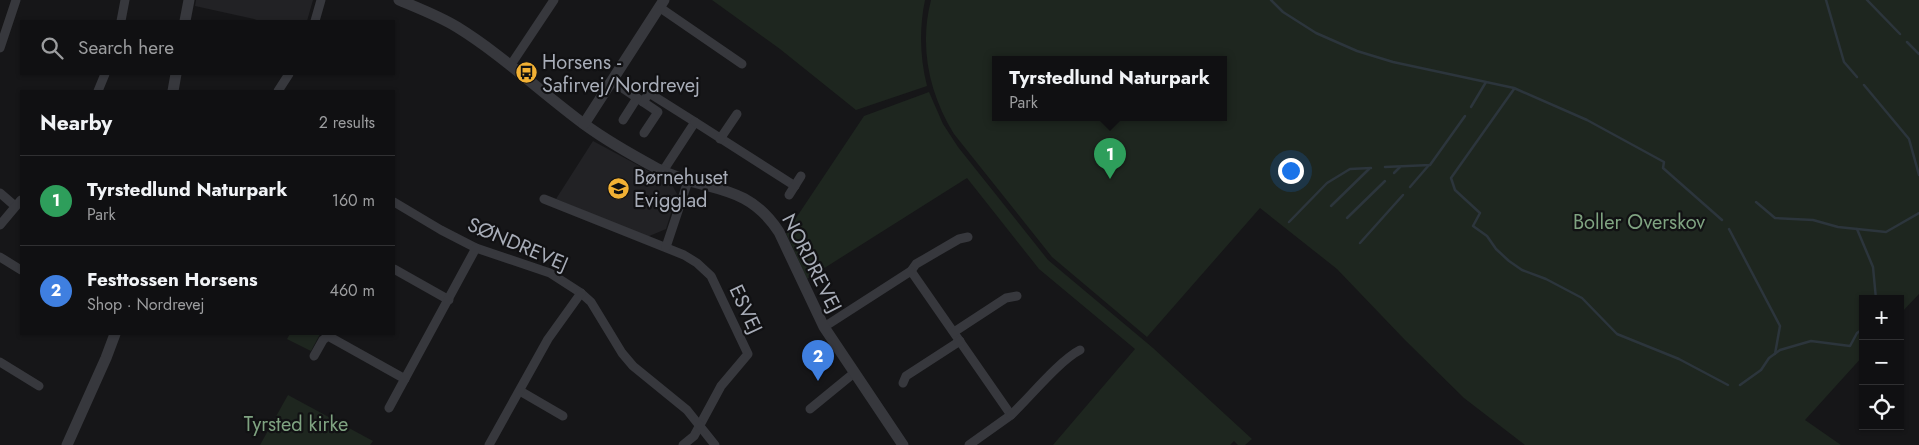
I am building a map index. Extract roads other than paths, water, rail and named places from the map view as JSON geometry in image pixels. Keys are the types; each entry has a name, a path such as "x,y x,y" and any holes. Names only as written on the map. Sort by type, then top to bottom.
{"street":[{"path":"0,48 16,0"},
{"path":"121,20 125,0"},
{"path":"185,20 189,0"},
{"path":"315,20 321,0"},
{"name":"NORDREVEJ","path":"399,0 457,27 584,124 617,146 663,171 749,200 771,219 824,327 903,445"},
{"path":"510,66 554,0"},
{"path":"584,124 661,4 742,64"},
{"path":"98,90 105,75"},
{"path":"173,90 176,75"},
{"path":"279,90 288,75"},
{"path":"612,81 658,112 644,133"},
{"name":"NORDREVEJ","path":"640,100 648,93 736,149 742,150 795,186"},
{"path":"623,120 640,100"},
{"path":"720,139 737,114"},
{"path":"663,171 695,122"},
{"name":"NORDREVEJ","path":"789,195 801,176"},
{"path":"666,247 688,181"},
{"path":"0,193 18,203 0,225"},
{"name":"ESVEJ","path":"544,199 666,247 697,263 711,276 748,354 721,386 710,404 700,427"},
{"name":"SØNDREVEJ","path":"395,203 476,248 550,273 581,293 591,302 622,353 633,366 686,410 715,445"},
{"path":"824,327 911,271 916,264 959,239 968,237"},
{"path":"389,408 476,248"},
{"path":"0,257 20,269"},
{"path":"395,271 448,300"},
{"path":"911,271 1011,415"},
{"path":"489,445 548,339 581,293"},
{"path":"954,332 1006,298 1017,296"},
{"path":"67,445 115,335"},
{"path":"314,356 323,340 328,336 406,379"},
{"path":"903,383 906,376 960,341"},
{"path":"969,445 1011,415 1072,354 1080,350"},
{"path":"0,362 40,386"},
{"path":"810,409 854,373"},
{"path":"520,391 563,416"},
{"path":"683,445 694,436 700,427"}],"waterway":[{"path":"1271,0 1283,12 1316,33 1357,51 1393,62 1514,88 1587,120 1664,162 1663,168 1722,220"},
{"path":"1826,0 1844,62 1857,77"},
{"path":"1867,0 1900,34"},
{"path":"1907,42 1919,54"},
{"path":"1471,107 1486,82"},
{"path":"1864,85 1909,139 1919,175"},
{"path":"1514,89 1451,178 1455,190 1480,213 1473,226 1487,236 1496,249 1509,261 1522,270 1546,279 1582,298 1617,334 1679,359 1728,385"},
{"path":"1385,167 1430,165 1465,116"},
{"path":"1410,187 1429,165"},
{"path":"1394,173 1400,167"},
{"path":"1289,222 1327,183 1350,169 1371,168"},
{"path":"1331,206 1369,169"},
{"path":"1347,218 1385,181"},
{"path":"1360,243 1403,195"},
{"path":"1756,202 1775,218 1813,220 1838,227 1886,232 1919,213"},
{"path":"1729,229 1780,326 1775,354"},
{"path":"1857,229 1873,267 1876,295"},
{"path":"1740,385 1761,370 1769,358 1780,350 1811,341 1850,346 1859,332"}],"place":[{"name":"Horsens - Safirvej/Nordrevej","path":"526,73"},
{"name":"Tyrstedlund Naturpark","path":"1110,179"},
{"name":"Børnehuset Evigglad","path":"618,188"},
{"name":"Festtossen Horsens","path":"818,381"}],"park label":[{"name":"Boller Overskov","path":"1639,222"},
{"name":"Tyrsted kirke","path":"296,424"}]}
